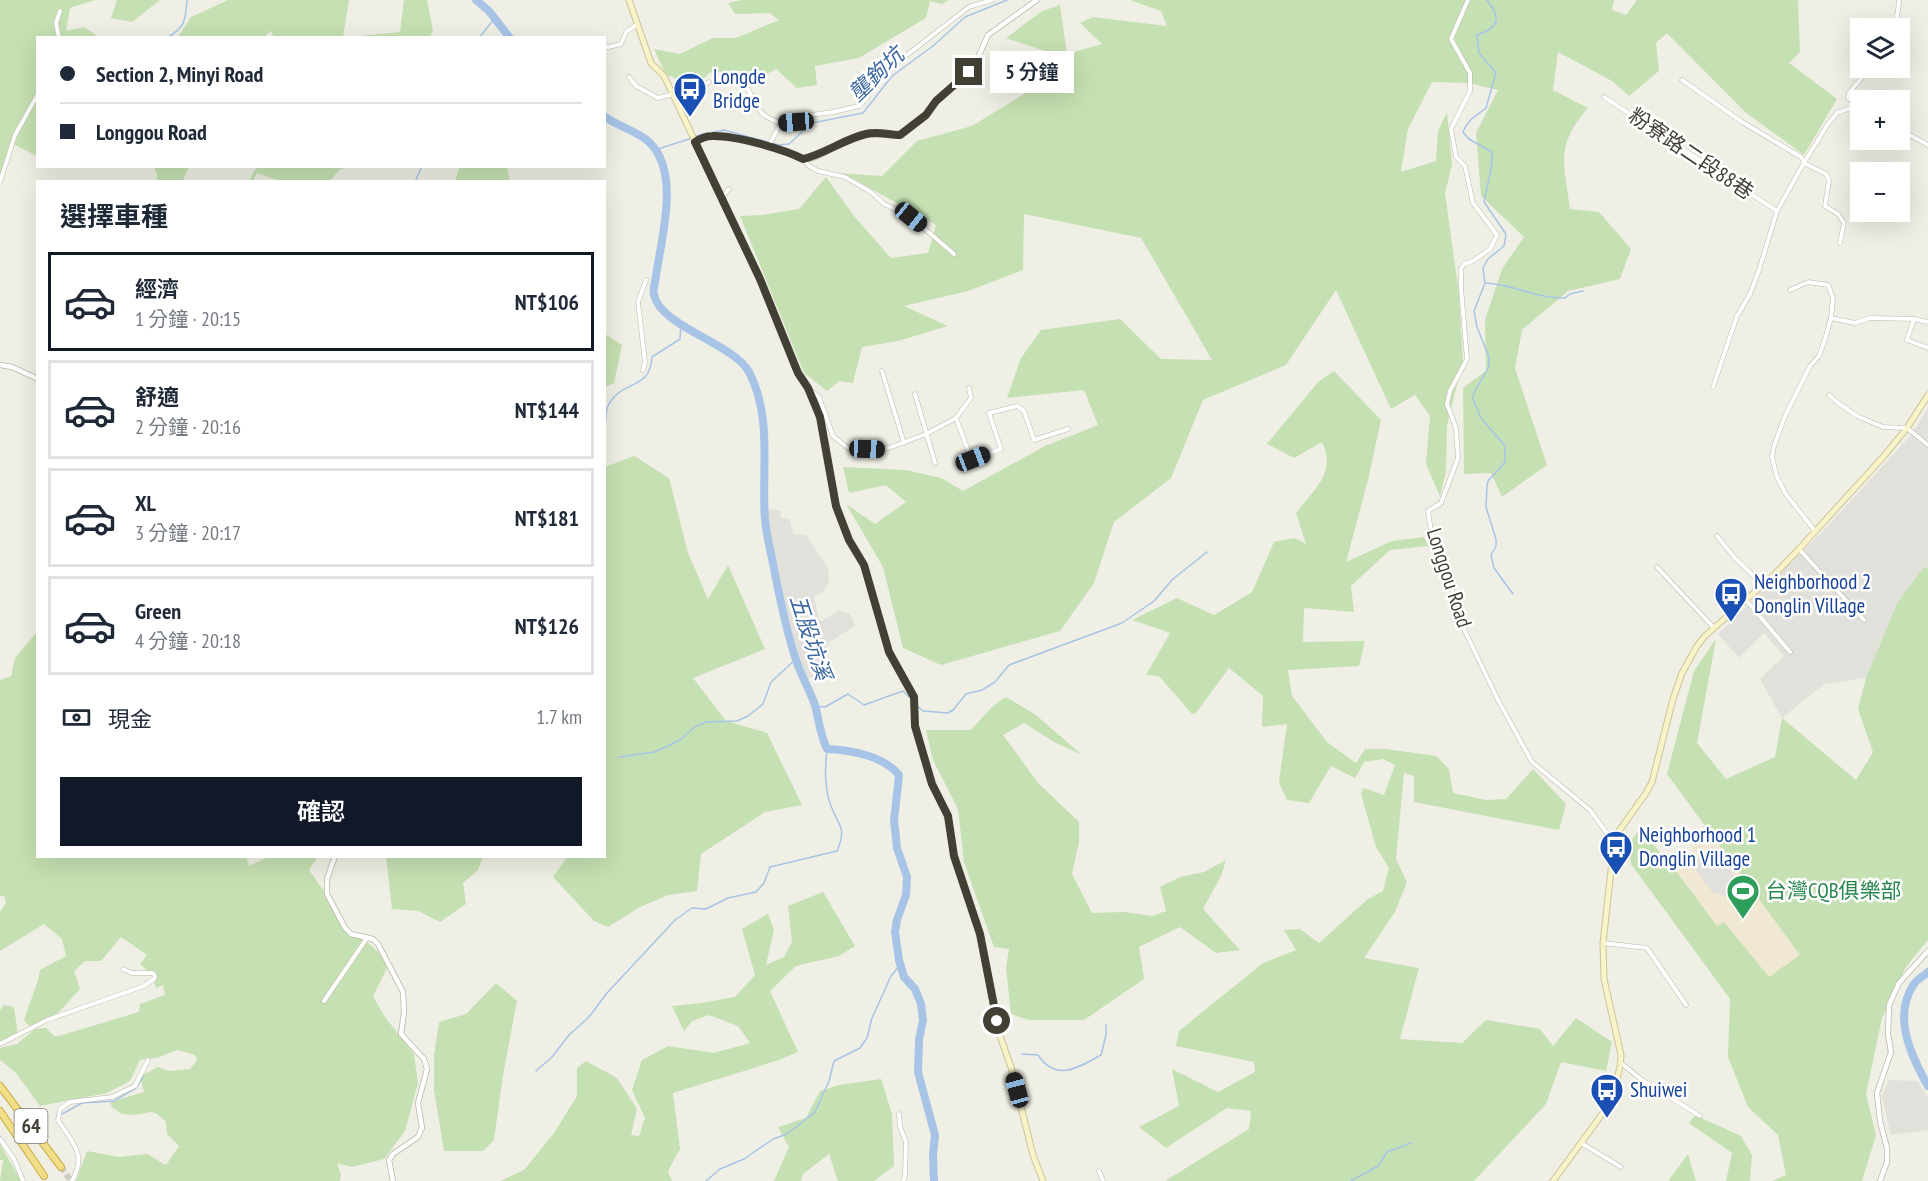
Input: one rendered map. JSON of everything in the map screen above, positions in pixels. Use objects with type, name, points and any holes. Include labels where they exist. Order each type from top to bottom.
[{"type":"highway","name":"64","points":[[0,1086],[61,1167]]},
{"type":"highway","name":"64","points":[[0,1111],[44,1176]]},
{"type":"main road","points":[[629,0],[651,63],[664,76],[722,197],[760,279],[798,373],[808,388],[820,417],[836,506],[849,540],[864,565],[889,652],[914,697],[915,726],[932,784],[948,816],[954,856],[980,934],[999,1033],[1011,1067],[1033,1155],[1043,1181]]},
{"type":"main road","points":[[1553,1181],[1611,1102],[1621,1063],[1604,979],[1603,943],[1614,843],[1627,819],[1646,793],[1655,774],[1673,699],[1682,673],[1696,646],[1799,549],[1906,428],[1928,395]]},
{"type":"street","points":[[748,89],[759,111],[766,118],[781,123],[796,122],[811,114],[859,106],[867,98],[873,82],[890,68],[969,7],[992,0]]},
{"type":"street","points":[[1026,0],[1030,6]]},
{"type":"street","points":[[803,159],[832,149],[851,138],[870,133],[900,135],[926,115],[936,101],[969,72],[988,34],[1037,0]]},
{"type":"street","name":"Longgou Road","points":[[1468,0],[1451,39],[1470,73],[1470,91],[1451,129],[1456,157],[1465,166],[1473,203],[1497,235],[1490,249],[1473,261],[1464,264],[1461,269],[1467,359],[1450,391],[1447,404],[1456,428],[1458,458],[1441,503],[1428,511],[1431,531],[1449,576],[1462,625],[1498,700],[1532,762],[1590,810],[1614,843]]},
{"type":"street","points":[[1897,18],[1899,0]]},
{"type":"street","points":[[59,36],[56,23],[60,10]]},
{"type":"street","points":[[606,48],[621,44],[626,32],[638,24]]},
{"type":"street","points":[[629,77],[636,86],[658,98],[700,87],[709,82]]},
{"type":"street","name":"粉寮路二段88巷","points":[[1852,90],[1862,78]]},
{"type":"street","points":[[1682,80],[1742,122],[1804,160],[1806,164],[1826,174],[1829,180],[1825,206],[1838,214],[1844,223],[1840,243]]},
{"type":"street","name":"粉寮路二段88巷","points":[[1605,97],[1777,211]]},
{"type":"street","points":[[0,182],[15,135],[36,98]]},
{"type":"street","name":"粉寮路二段88巷","points":[[1713,387],[1737,316],[1749,294],[1777,211],[1804,160],[1837,113],[1850,109]]},
{"type":"street","points":[[768,146],[781,123]]},
{"type":"street","points":[[693,138],[713,135],[768,146],[803,159],[818,171],[844,177],[871,192],[884,204],[911,217],[954,254]]},
{"type":"street","points":[[1910,135],[1928,145]]},
{"type":"street","points":[[722,197],[729,189]]},
{"type":"street","points":[[643,370],[645,362],[638,302],[646,280]]},
{"type":"street","points":[[1790,290],[1808,282],[1828,285],[1833,297],[1831,318],[1819,356],[1810,366],[1785,416],[1774,446],[1773,457],[1777,477],[1785,493],[1815,531]]},
{"type":"street","points":[[1831,318],[1855,322],[1885,317],[1928,322]]},
{"type":"street","points":[[1914,319],[1907,340],[1928,348]]},
{"type":"street","points":[[0,364],[36,378]]},
{"type":"street","points":[[882,371],[904,443]]},
{"type":"street","points":[[808,388],[819,397],[833,436],[848,448],[886,449],[927,434],[956,418],[971,398],[969,388]]},
{"type":"street","points":[[915,394],[935,463]]},
{"type":"street","points":[[1829,395],[1857,416],[1883,427],[1906,428],[1928,445]]},
{"type":"street","points":[[956,418],[973,459],[1001,449],[989,413],[1017,406],[1024,411],[1034,440],[1068,429]]},
{"type":"street","points":[[1717,536],[1734,557],[1763,585]]},
{"type":"street","points":[[1799,549],[1864,621]]},
{"type":"street","points":[[1657,567],[1714,628]]},
{"type":"street","points":[[1746,600],[1790,652]]},
{"type":"street","points":[[334,858],[327,879],[327,894],[345,928],[351,934],[373,939],[378,944],[403,992],[404,1012],[400,1034],[424,1059],[427,1069],[418,1103],[422,1128],[418,1137],[393,1154],[389,1160],[393,1181]]},
{"type":"street","points":[[324,1001],[367,938]]},
{"type":"street","points":[[1603,943],[1647,948],[1686,1005]]},
{"type":"street","points":[[1880,1181],[1887,1162],[1887,1148],[1877,1094],[1891,1052],[1888,1034],[1889,1005],[1899,983],[1928,951]]},
{"type":"street","points":[[0,1044],[47,1020],[144,986],[155,976],[153,973],[132,973],[123,969]]},
{"type":"street","points":[[72,1181],[78,1164],[76,1145],[58,1120],[60,1109],[70,1102],[112,1097],[135,1086],[148,1060]]},
{"type":"street","points":[[1621,1063],[1642,1080],[1700,1116]]},
{"type":"street","points":[[898,1114],[906,1142],[903,1181]]},
{"type":"street","points":[[0,1139],[14,1159],[24,1181]]},
{"type":"street","points":[[1581,1143],[1621,1167]]},
{"type":"street","points":[[1099,1171],[1103,1181]]},
{"type":"shaded area","points":[[1928,408],[1928,568],[1924,567],[1897,603],[1866,678],[1824,684],[1782,718],[1760,679],[1784,656],[1764,633],[1739,658],[1718,634],[1824,530],[1911,435]]},
{"type":"shaded area","points":[[766,508],[781,511],[781,518],[790,519],[793,534],[806,535],[828,568],[829,580],[825,590],[814,597],[819,619],[822,621],[839,610],[850,614],[855,626],[828,643],[820,673],[805,680],[768,539]]},
{"type":"shaded area","points":[[1712,834],[1801,955],[1769,978],[1724,922],[1717,927],[1676,871],[1697,856],[1691,848]]},
{"type":"shaded area","points":[[1713,847],[1742,887],[1728,897],[1712,892],[1695,869],[1697,867],[1693,861]]},
{"type":"shaded area","points":[[1889,1080],[1918,1081],[1928,1098],[1928,1130],[1891,1135],[1882,1096]]},
{"type":"green space","points":[[0,0],[95,0],[70,8],[66,31],[84,27],[95,36],[36,36],[36,156],[13,144],[0,182]]},
{"type":"green space","points":[[117,0],[160,0],[132,22],[111,18]]},
{"type":"green space","points":[[228,0],[349,0],[343,36],[274,36],[271,31],[265,36],[179,36],[191,17]]},
{"type":"green space","points":[[404,0],[427,0],[433,30],[430,36],[359,36],[400,32]]},
{"type":"green space","points":[[742,0],[949,0],[942,4],[930,1],[926,18],[859,58],[815,66],[817,85],[797,88],[776,69],[765,75],[740,71],[709,73],[699,82],[694,83],[666,75],[654,49],[680,54],[713,38],[736,38],[779,20],[770,13],[735,14],[728,3]]},
{"type":"green space","points":[[1130,0],[1614,0],[1612,10],[1626,15],[1637,0],[1798,0],[1800,52],[1789,63],[1837,99],[1804,155],[1745,112],[1667,33],[1656,43],[1659,71],[1629,96],[1612,81],[1558,52],[1553,90],[1588,108],[1570,133],[1566,144],[1564,167],[1570,209],[1599,212],[1631,249],[1620,279],[1568,291],[1522,330],[1515,368],[1547,465],[1502,497],[1491,473],[1464,474],[1463,388],[1486,371],[1485,320],[1502,269],[1524,237],[1481,196],[1476,133],[1498,90],[1469,83],[1432,82],[1408,129],[1401,172],[1436,161],[1438,131],[1447,112],[1452,165],[1445,193],[1459,294],[1463,361],[1447,425],[1446,472],[1440,496],[1426,464],[1430,416],[1415,395],[1391,409],[1336,290],[1286,365],[1203,400],[1171,478],[1114,522],[1094,583],[1060,631],[941,665],[903,648],[883,567],[846,504],[875,524],[906,502],[886,485],[849,493],[843,467],[906,470],[941,478],[963,491],[1045,446],[1098,425],[1084,390],[1007,398],[1021,358],[1041,330],[1120,319],[1161,359],[1212,360],[1141,238],[1024,214],[1023,270],[968,291],[904,306],[948,326],[898,341],[862,347],[853,383],[839,381],[827,391],[804,373],[740,216],[799,209],[826,177],[854,216],[891,258],[928,253],[936,225],[857,181],[837,173],[882,176],[917,141],[972,126],[1024,94],[1058,64],[1051,53],[1006,38],[1042,11],[1060,5],[1067,54],[1102,44],[1080,23],[1093,17],[1167,26],[1161,11]]},
{"type":"green space","points":[[154,168],[189,168],[183,180],[157,180]]},
{"type":"green space","points":[[256,168],[345,168],[339,170],[331,180],[277,180],[257,173],[254,180],[250,180]]},
{"type":"green space","points":[[459,168],[507,168],[510,180],[455,180]]},
{"type":"green space","points":[[606,335],[622,345],[614,383],[606,387]]},
{"type":"green space","points":[[1334,371],[1381,420],[1346,562],[1392,541],[1424,537],[1428,546],[1390,550],[1351,586],[1354,612],[1304,608],[1303,642],[1365,641],[1359,666],[1288,670],[1292,696],[1327,742],[1356,763],[1365,749],[1386,749],[1436,756],[1449,769],[1453,793],[1486,800],[1506,799],[1533,769],[1566,804],[1559,830],[1414,802],[1414,776],[1404,773],[1396,859],[1407,882],[1395,912],[1364,958],[1419,968],[1400,1039],[1462,1043],[1486,1020],[1540,1029],[1553,1046],[1576,1018],[1612,1042],[1606,1071],[1561,1062],[1546,1104],[1474,1181],[1165,1181],[1249,1129],[1251,1111],[1227,1108],[1166,1148],[1139,1127],[1179,1106],[1172,1069],[1218,1092],[1255,1072],[1254,1062],[1176,1046],[1179,1031],[1263,963],[1296,950],[1284,930],[1300,929],[1319,943],[1368,899],[1383,891],[1389,868],[1376,847],[1361,794],[1363,788],[1384,795],[1395,765],[1383,759],[1364,762],[1355,778],[1331,766],[1309,803],[1287,800],[1279,782],[1287,724],[1262,727],[1263,696],[1229,668],[1196,713],[1192,714],[1159,676],[1146,675],[1170,633],[1132,620],[1177,598],[1214,615],[1252,592],[1274,542],[1294,538],[1306,544],[1296,513],[1316,488],[1325,472],[1326,453],[1322,442],[1294,458],[1267,444],[1318,382]]},
{"type":"green space","points":[[634,456],[669,478],[688,553],[708,599],[728,565],[765,649],[693,678],[726,721],[767,733],[802,805],[765,812],[701,854],[697,891],[668,895],[638,908],[608,927],[594,921],[553,877],[566,858],[606,858],[606,467]]},
{"type":"green space","points":[[1924,567],[1928,568],[1928,940],[1906,967],[1882,1018],[1866,1094],[1876,1135],[1862,1181],[1772,1181],[1786,1175],[1778,1135],[1748,1107],[1728,1057],[1730,999],[1631,864],[1628,845],[1640,829],[1676,871],[1717,926],[1724,922],[1769,977],[1800,955],[1667,774],[1694,671],[1716,639],[1697,743],[1726,779],[1775,757],[1782,718],[1856,780],[1873,752],[1858,709],[1866,678],[1897,603]]},
{"type":"green space","points":[[36,633],[36,858],[247,858],[249,866],[266,858],[317,858],[309,870],[338,911],[347,933],[371,945],[388,966],[373,996],[385,1017],[414,1054],[418,1083],[405,1131],[384,1159],[351,1167],[337,1163],[341,1175],[340,1181],[76,1181],[87,1151],[119,1157],[147,1154],[166,1165],[179,1146],[167,1134],[166,1122],[152,1112],[122,1114],[112,1107],[110,1102],[144,1092],[141,1081],[143,1075],[158,1067],[169,1071],[190,1069],[197,1060],[195,1055],[178,1050],[156,1058],[140,1060],[130,1081],[107,1093],[40,1106],[16,1073],[0,1060],[0,1048],[17,1044],[35,1029],[46,1028],[54,1036],[59,1036],[139,1012],[140,1004],[165,995],[163,985],[156,988],[152,975],[140,964],[147,955],[121,937],[101,961],[85,961],[74,971],[80,989],[59,1012],[31,1028],[24,1020],[40,970],[66,956],[62,939],[44,924],[0,951],[0,912],[6,902],[4,896],[0,896],[0,680],[11,676],[15,658]]},
{"type":"green space","points":[[1006,697],[1036,715],[1082,755],[1054,742],[1024,723],[1003,735],[1038,783],[1079,822],[1079,842],[1072,874],[1092,913],[1124,912],[1152,916],[1166,911],[1160,887],[1180,877],[1204,872],[1226,860],[1221,876],[1203,909],[1240,950],[1216,953],[1180,927],[1139,947],[1144,979],[1084,1020],[1029,1020],[1011,1014],[1006,968],[1009,949],[994,947],[964,862],[958,809],[933,760],[926,730],[971,730]]},
{"type":"green space","points":[[386,858],[483,858],[478,870],[463,883],[466,904],[440,922],[418,911],[392,909]]},
{"type":"green space","points":[[823,892],[855,946],[839,956],[796,966],[770,991],[798,1052],[673,1093],[680,1149],[668,1171],[672,1181],[500,1181],[524,1170],[554,1133],[577,1096],[577,1068],[586,1061],[617,1078],[637,1109],[631,1135],[639,1136],[645,1118],[632,1090],[642,1060],[668,1046],[714,1053],[750,1043],[738,1026],[709,1015],[692,1021],[684,1031],[672,1006],[735,997],[755,975],[742,929],[768,914],[774,930],[766,965],[784,957],[792,942],[788,906]]},
{"type":"green space","points":[[496,983],[517,1001],[494,1140],[483,1151],[444,1151],[434,1090],[434,1055],[439,1022],[466,1014]]},
{"type":"green space","points":[[3,1005],[14,1007],[18,1035],[0,1043],[0,1011]]},
{"type":"green space","points":[[881,1079],[892,1114],[894,1166],[874,1181],[838,1181],[829,1154],[803,1174],[801,1181],[774,1181],[789,1147],[778,1127],[806,1118],[820,1091],[839,1085]]},
{"type":"green space","points":[[1695,1115],[1741,1136],[1752,1155],[1750,1181],[1726,1181],[1732,1153],[1689,1123]]},
{"type":"green space","points":[[0,1144],[21,1181],[0,1181],[3,1160],[0,1160]]},
{"type":"green space","points":[[1688,1154],[1696,1181],[1670,1181],[1669,1180]]},
{"type":"waterway","points":[[170,36],[178,30],[183,22],[187,0]]},
{"type":"waterway","name":"五股坑溪","points":[[476,0],[489,11],[508,36]]},
{"type":"waterway","name":"壟鉤坑","points":[[696,136],[724,130],[779,145],[789,144],[812,123],[863,113],[892,76],[933,46],[965,17],[1007,0]]},
{"type":"waterway","points":[[1487,0],[1495,12],[1496,21],[1490,29],[1477,35],[1479,53],[1496,73],[1486,108],[1470,121],[1463,132],[1469,139],[1492,152],[1491,171],[1484,202],[1506,234],[1504,246],[1488,259],[1483,268],[1485,283],[1474,311],[1477,327],[1489,357],[1489,366],[1472,397],[1481,418],[1505,446],[1505,462],[1488,481],[1486,507],[1496,539],[1496,546],[1491,555],[1494,568],[1513,594]]},
{"type":"waterway","points":[[481,36],[494,19]]},
{"type":"waterway","name":"五股坑溪","points":[[606,117],[649,142],[659,155],[665,171],[666,209],[654,290],[659,306],[683,326],[741,362],[749,372],[756,390],[764,426],[764,501],[768,541],[790,641],[815,705],[827,749],[866,755],[885,763],[899,775],[894,820],[897,848],[907,877],[906,895],[895,932],[904,977],[915,989],[921,1004],[923,1020],[919,1040],[918,1072],[935,1135],[934,1181]]},
{"type":"waterway","name":"壟鉤坑","points":[[655,150],[692,138]]},
{"type":"waterway","points":[[416,180],[421,168]]},
{"type":"waterway","points":[[1486,283],[1534,294],[1565,298],[1570,294],[1583,291]]},
{"type":"waterway","points":[[606,419],[608,406],[614,397],[620,391],[641,381],[650,368],[652,357],[680,339],[681,324]]},
{"type":"waterway","points":[[916,705],[923,711],[948,713],[966,694],[982,690],[995,682],[1009,665],[1122,623],[1154,601],[1173,579],[1207,552]]},
{"type":"waterway","points":[[619,757],[655,752],[680,740],[696,726],[706,722],[737,721],[748,716],[763,704],[771,682],[796,659]]},
{"type":"waterway","points":[[815,706],[825,707],[848,694],[864,705],[903,691],[913,701]]},
{"type":"waterway","points":[[536,1071],[589,1017],[607,993],[675,920],[692,908],[706,909],[728,898],[756,892],[764,883],[770,867],[837,851],[842,832],[827,792],[827,749]]},
{"type":"waterway","points":[[706,1181],[720,1169],[744,1159],[773,1139],[787,1134],[815,1112],[829,1081],[834,1061],[860,1048],[867,1038],[872,1018],[891,976],[900,965]]},
{"type":"waterway","points":[[1928,972],[1915,982],[1908,996],[1904,1022],[1910,1049],[1928,1086]]},
{"type":"waterway","points":[[1022,1054],[1038,1055],[1052,1068],[1060,1070],[1076,1068],[1101,1055],[1106,1025]]},
{"type":"waterway","points":[[62,1114],[82,1103],[114,1101],[136,1088],[143,1077]]},
{"type":"waterway","points":[[1351,1181],[1378,1166],[1387,1152],[1411,1143]]},
{"type":"tunnel","points":[[61,1167],[71,1181]]},
{"type":"place","name":"Longde Bridge","points":[[690,118]]},
{"type":"place","name":"Neighborhood 2 Donglin Village","points":[[1731,623]]},
{"type":"place","name":"Neighborhood 1 Donglin Village","points":[[1616,876]]},
{"type":"place","name":"台灣CQB俱樂部","points":[[1743,920]]},
{"type":"place","name":"Shuiwei","points":[[1607,1119]]},
{"type":"route","points":[[969,72],[936,101],[926,115],[900,135],[870,133],[851,138],[832,149],[803,159],[737,139],[713,135],[704,136],[695,142],[760,279],[798,373],[808,388],[820,417],[836,506],[849,540],[869,577],[889,652],[914,697],[913,719],[932,784],[948,816],[954,856],[980,934],[997,1021]]}]
